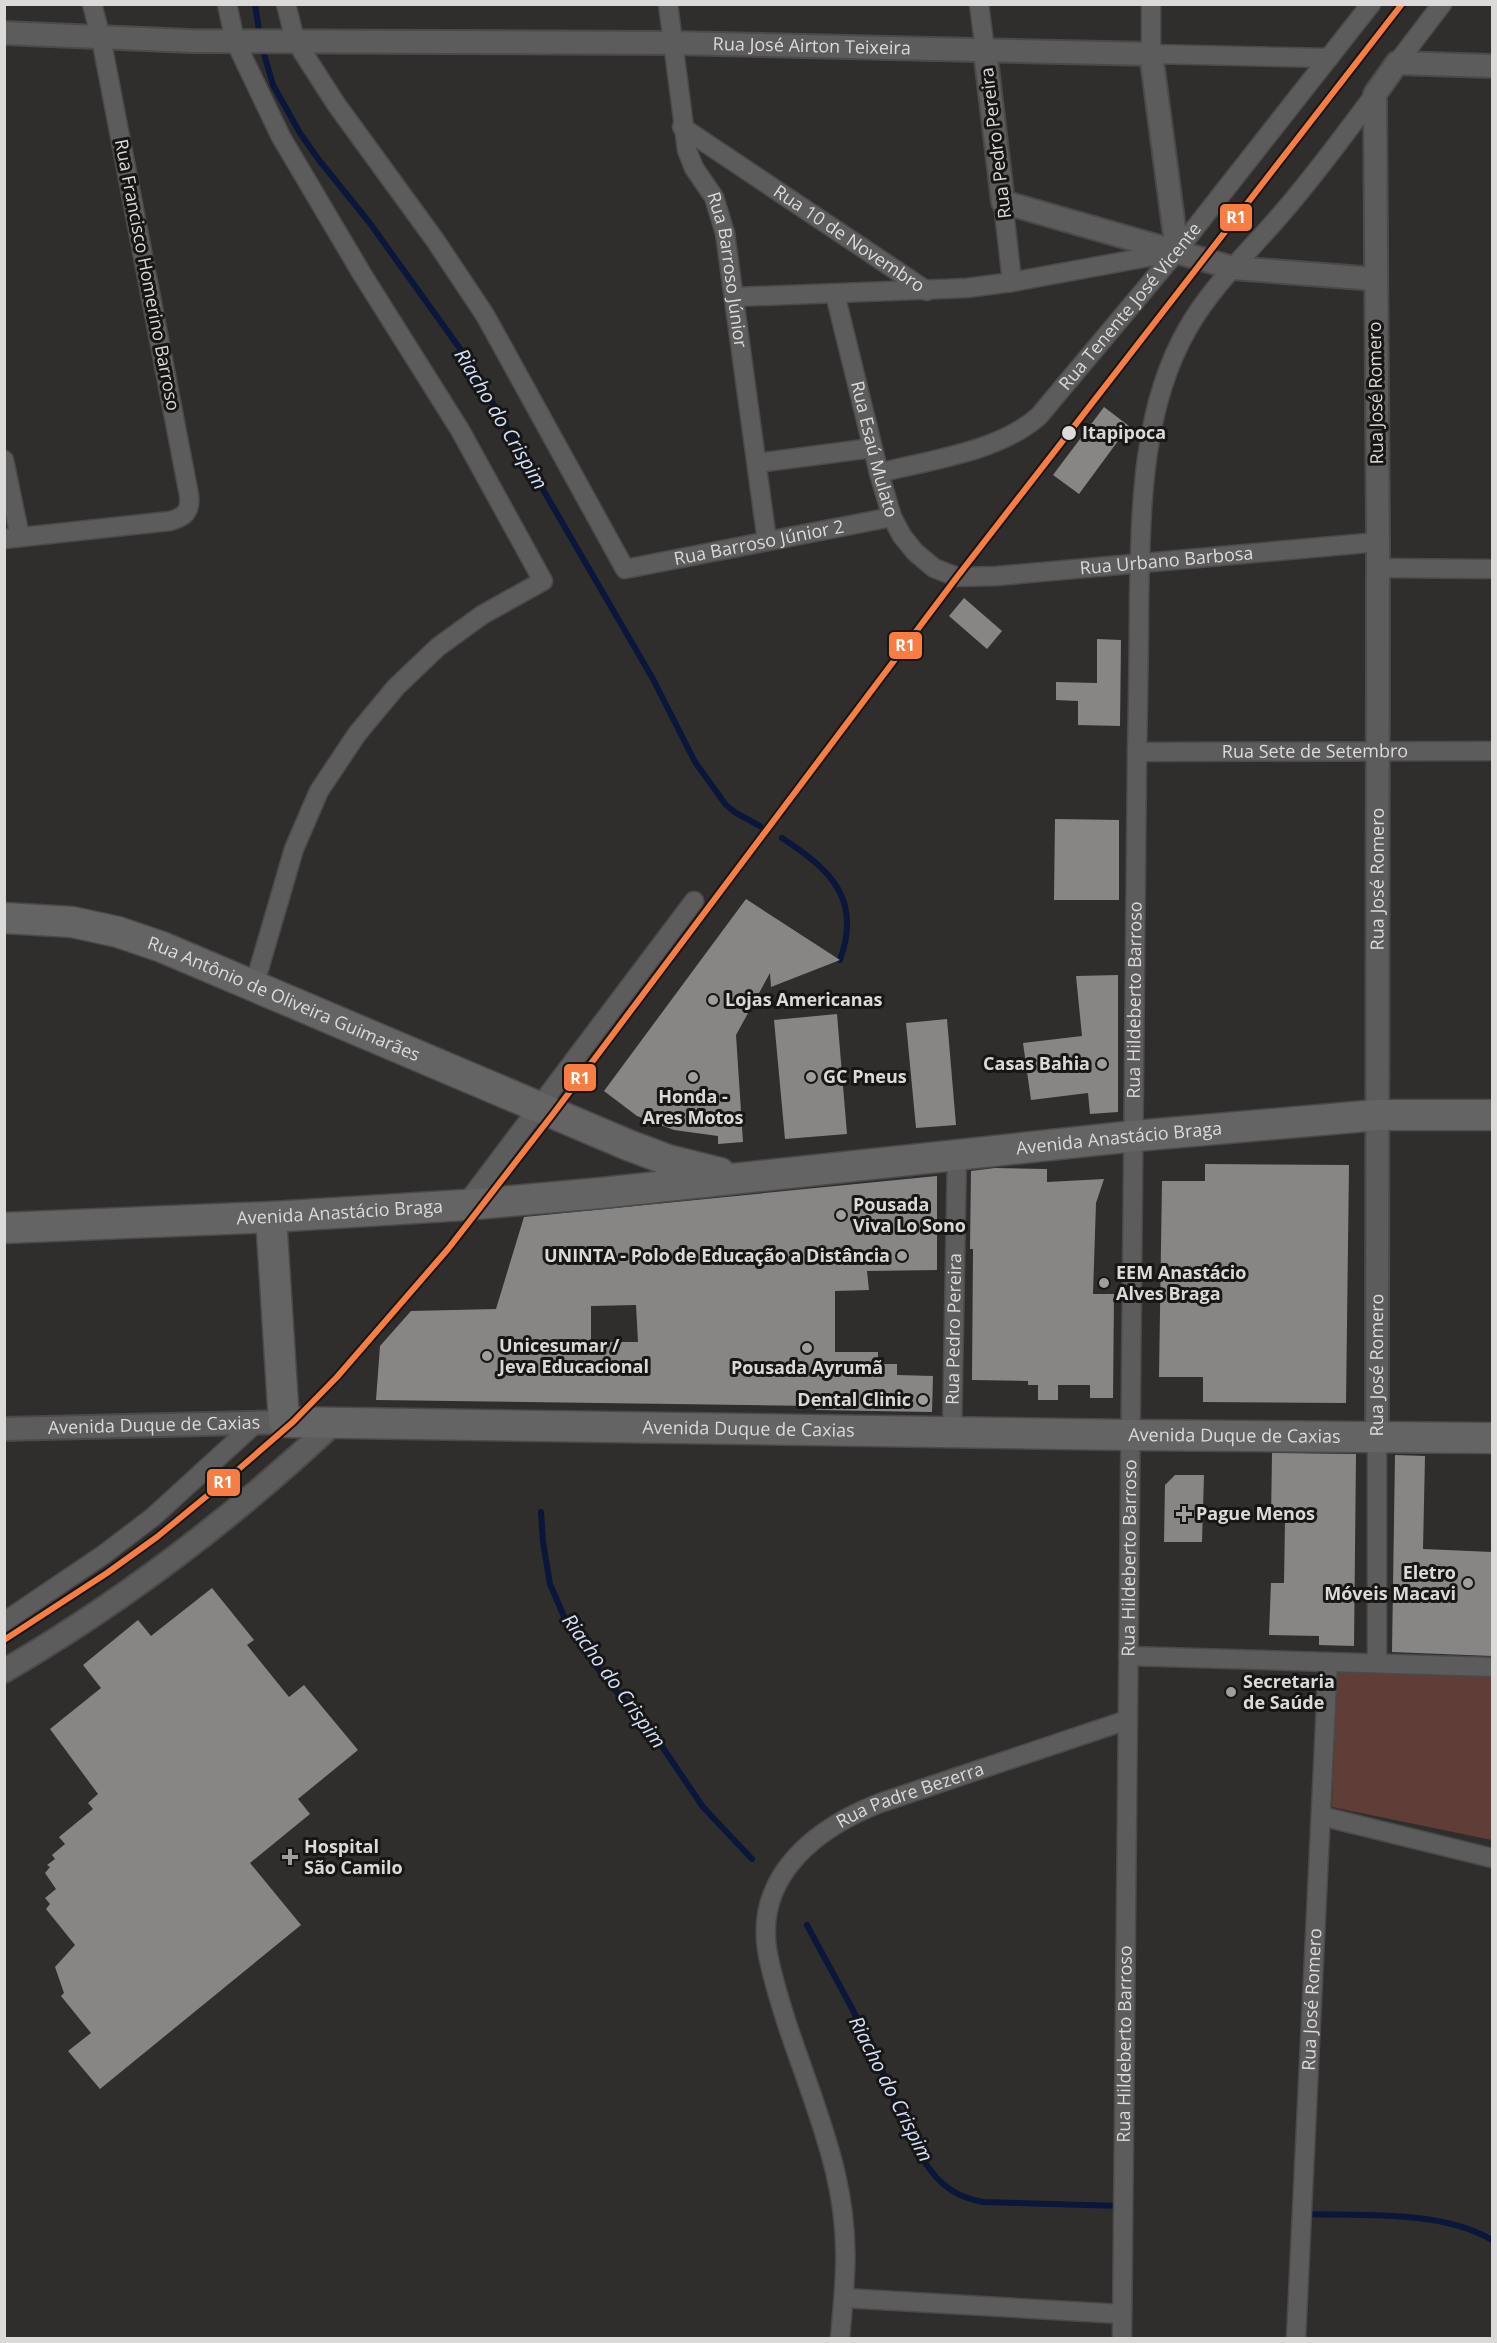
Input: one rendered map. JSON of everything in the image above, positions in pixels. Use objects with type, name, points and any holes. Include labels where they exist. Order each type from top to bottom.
[{"type":"main road","name":"Rua Antônio de Oliveira Guimarães","points":[[4,918],[72,922],[118,932],[162,947],[546,1111]]},
{"type":"main road","name":"Avenida Anastácio Braga","points":[[546,1111],[668,1160],[747,1177]]},
{"type":"main road","name":"Avenida Anastácio Braga","points":[[4,1228],[271,1217],[465,1205],[1135,1136],[1378,1115],[1492,1114]]},
{"type":"main road","points":[[270,1422],[271,1217]]},
{"type":"main road","name":"Avenida Duque de Caxias","points":[[270,1422],[952,1433],[1492,1438]]},
{"type":"street","name":"Rua Francisco Homerino Barroso","points":[[12,538],[170,521],[188,512],[189,495],[101,38],[92,4]]},
{"type":"street","points":[[227,4],[236,41],[257,90],[307,183],[460,430],[543,581],[482,615],[438,647],[396,687],[357,734],[319,791],[294,849],[254,986]]},
{"type":"street","points":[[286,4],[295,40]]},
{"type":"street","name":"Rua Barroso Júnior","points":[[668,4],[682,127],[690,160],[709,188],[721,216],[767,541]]},
{"type":"street","name":"Rua Pedro Pereira","points":[[979,4],[1012,282]]},
{"type":"street","points":[[1151,4],[1151,54],[1176,251]]},
{"type":"street","name":"Rua Tenente José Vicente","points":[[879,472],[990,444],[1029,425],[1050,404],[1176,251],[1371,4]]},
{"type":"street","points":[[1375,94],[1442,4]]},
{"type":"street","name":"Rua José Airton Teixeira","points":[[4,33],[236,41],[674,44],[1329,58]]},
{"type":"street","name":"Rua Barroso Júnior 2","points":[[295,40],[336,104],[435,240],[485,315],[625,569],[892,517]]},
{"type":"street","points":[[1397,63],[1492,66]]},
{"type":"street","name":"Rua Hildeberto Barroso","points":[[1122,2338],[1137,752],[1140,565],[1147,464],[1160,398],[1186,331],[1212,292],[1285,210],[1375,94]]},
{"type":"street","name":"Rua José Romero","points":[[1375,94],[1378,542],[1377,1663]]},
{"type":"street","name":"Rua 10 de Novembro","points":[[682,127],[927,291],[1012,282],[1176,251]]},
{"type":"street","points":[[1003,202],[1233,267],[1375,279]]},
{"type":"street","points":[[734,297],[927,291]]},
{"type":"street","name":"Rua Esaú Mulato","points":[[835,294],[872,448],[892,517],[902,536],[915,552],[934,568],[957,577]]},
{"type":"street","points":[[757,463],[872,448]]},
{"type":"street","points":[[4,460],[12,538]]},
{"type":"street","name":"Rua Urbano Barbosa","points":[[957,577],[1140,565],[1378,542]]},
{"type":"street","points":[[1378,568],[1492,569]]},
{"type":"street","name":"Rua Sete de Setembro","points":[[1137,752],[1492,751]]},
{"type":"street","points":[[465,1205],[546,1111],[694,901]]},
{"type":"street","name":"Rua Pedro Pereira","points":[[952,1433],[957,1154]]},
{"type":"street","points":[[4,1622],[95,1561],[270,1422]]},
{"type":"street","name":"Avenida Duque de Caxias","points":[[4,1429],[270,1422]]},
{"type":"street","points":[[4,1671],[79,1625],[172,1560],[261,1490],[335,1422]]},
{"type":"street","points":[[1128,1656],[1492,1667]]},
{"type":"street","name":"Rua José Romero","points":[[1296,2338],[1328,1662]]},
{"type":"street","name":"Rua Padre Bezerra","points":[[840,2338],[847,2257],[841,2200],[826,2140],[778,1996],[767,1947],[770,1902],[782,1876],[807,1845],[837,1823],[880,1803],[1127,1720]]},
{"type":"street","points":[[1321,1816],[1492,1858]]},
{"type":"street","points":[[844,2298],[1122,2314]]},
{"type":"shaded area","points":[[1337,1672],[1492,1676],[1492,1840],[1332,1807]]},
{"type":"building","name":"Itapipoca","points":[[1104,407],[1129,426],[1079,494],[1053,475]]},
{"type":"building","points":[[964,598],[1002,631],[987,649],[949,616]]},
{"type":"building","points":[[1097,639],[1121,640],[1120,726],[1078,725],[1078,701],[1056,700],[1056,682],[1097,683]]},
{"type":"building","points":[[1055,819],[1119,820],[1119,900],[1054,900]]},
{"type":"building","name":"Lojas Americanas","points":[[746,899],[840,960],[771,987],[770,973],[736,1035],[743,1142],[718,1144],[718,1136],[674,1130],[637,1116],[604,1091]]},
{"type":"building","points":[[1118,975],[1118,1112],[1090,1114],[1088,1093],[1031,1100],[1023,1043],[1082,1036],[1076,976]]},
{"type":"building","name":"GC Pneus","points":[[837,1014],[847,1134],[785,1139],[774,1020]]},
{"type":"building","points":[[947,1019],[956,1125],[916,1128],[906,1023]]},
{"type":"building","points":[[1205,1164],[1349,1165],[1346,1403],[1203,1402],[1203,1377],[1159,1377],[1162,1181],[1205,1181]]},
{"type":"building","points":[[995,1168],[1047,1169],[1047,1182],[1104,1179],[1096,1203],[1093,1294],[1114,1294],[1113,1398],[1090,1398],[1090,1385],[1058,1385],[1058,1400],[1038,1400],[1038,1385],[1028,1385],[1028,1381],[972,1380],[971,1171]]},
{"type":"building","points":[[937,1176],[937,1270],[867,1271],[869,1290],[835,1291],[835,1352],[878,1352],[878,1364],[897,1364],[897,1375],[933,1376],[932,1412],[816,1410],[816,1406],[376,1400],[380,1346],[411,1311],[496,1309],[524,1217]],"holes":[[[636,1305],[638,1342],[591,1342],[591,1306]]]},
{"type":"building","points":[[1272,1453],[1356,1454],[1354,1646],[1319,1645],[1319,1636],[1269,1635],[1271,1583],[1284,1583],[1285,1520],[1271,1519]]},
{"type":"building","points":[[1395,1455],[1425,1456],[1423,1549],[1492,1552],[1492,1656],[1392,1652]]},
{"type":"building","name":"Pague Menos","points":[[1175,1475],[1204,1475],[1202,1542],[1164,1542],[1165,1485]]},
{"type":"building","points":[[212,1588],[254,1640],[247,1645],[289,1697],[304,1685],[358,1750],[298,1799],[310,1814],[250,1863],[301,1925],[100,2089],[68,2051],[91,2033],[61,1996],[64,1993],[55,1967],[75,1945],[46,1909],[50,1904],[45,1898],[56,1889],[45,1873],[50,1867],[47,1865],[55,1859],[52,1855],[65,1844],[59,1837],[93,1809],[88,1803],[98,1794],[50,1729],[101,1688],[83,1665],[138,1620],[151,1636]]},
{"type":"waterway","name":"Riacho do Crispim","points":[[255,4],[260,37]]},
{"type":"waterway","name":"Riacho do Crispim","points":[[262,47],[273,85],[300,133],[369,222],[466,357],[653,679],[695,762],[726,805],[760,826]]},
{"type":"waterway","name":"Riacho do Crispim","points":[[782,838],[815,862],[838,888],[847,920],[846,939],[840,960]]},
{"type":"waterway","name":"Riacho do Crispim","points":[[541,1512],[550,1584],[568,1626],[601,1673],[661,1745],[703,1807],[752,1859]]},
{"type":"waterway","name":"Riacho do Crispim","points":[[807,1925],[871,2045],[910,2137],[926,2164],[946,2187],[969,2199],[983,2202],[1122,2206]]},
{"type":"waterway","name":"Riacho do Crispim","points":[[1305,2214],[1401,2216],[1426,2219],[1472,2230],[1492,2240]]},
{"type":"transit line","name":"R1","points":[[4,1640],[107,1573],[157,1537],[293,1422],[337,1377],[448,1249],[553,1114],[957,577],[1402,4]]},
{"type":"place","name":"Itapipoca","points":[[1069,433]]},
{"type":"place","name":"Lojas Americanas","points":[[713,1000]]},
{"type":"place","name":"Casas Bahia","points":[[1102,1064]]},
{"type":"place","name":"Honda - Ares Motos","points":[[693,1077]]},
{"type":"place","name":"GC Pneus","points":[[811,1077]]},
{"type":"place","name":"Pousada Viva Lo Sono","points":[[841,1215]]},
{"type":"place","name":"UNINTA - Polo de Educação a Distância","points":[[902,1256]]},
{"type":"place","name":"EEM Anastácio Alves Braga","points":[[1104,1283]]},
{"type":"place","name":"Pousada Ayrumã","points":[[807,1348]]},
{"type":"place","name":"Unicesumar / Jeva Educacional","points":[[487,1356]]},
{"type":"place","name":"Dental Clinic","points":[[923,1400]]},
{"type":"place","name":"Pague Menos","points":[[1184,1514]]},
{"type":"place","name":"Eletro Móveis Macavi","points":[[1468,1583]]},
{"type":"place","name":"Secretaria de Saúde","points":[[1231,1692]]},
{"type":"place","name":"Hospital São Camilo","points":[[290,1857]]}]
